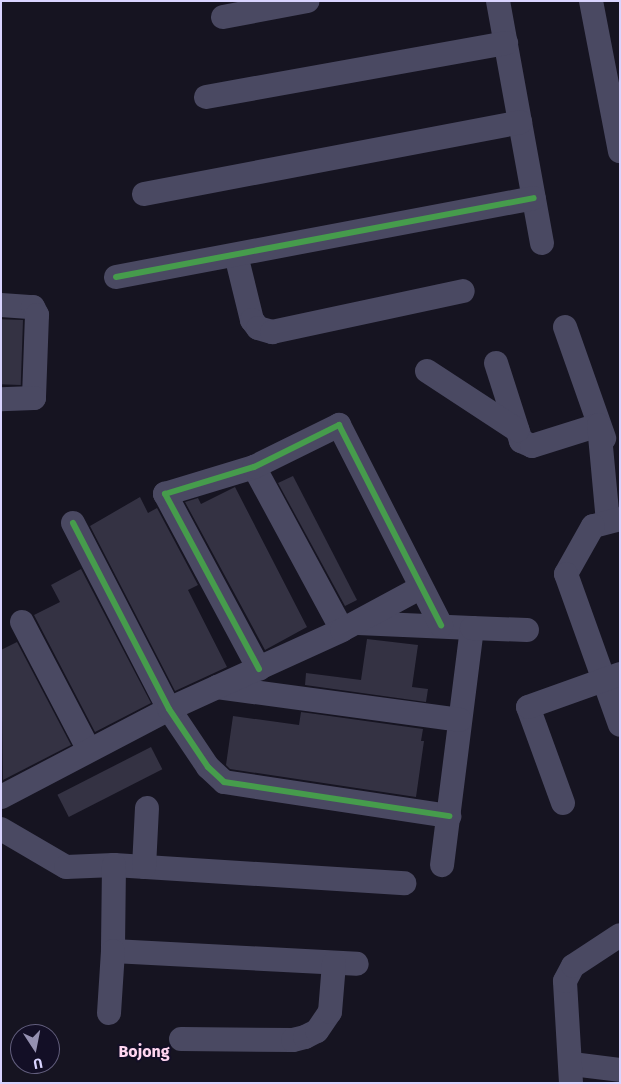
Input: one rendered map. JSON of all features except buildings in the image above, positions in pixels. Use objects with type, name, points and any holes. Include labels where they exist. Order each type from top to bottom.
[{"type":"street","points":[[223,17],[308,1]]},
{"type":"street","points":[[498,1],[542,243]]},
{"type":"street","points":[[591,1],[620,151]]},
{"type":"street","points":[[206,97],[506,43]]},
{"type":"street","points":[[144,194],[520,122]]},
{"type":"street","points":[[116,277],[534,198]]},
{"type":"street","points":[[236,255],[252,320],[258,328],[272,332],[462,291]]},
{"type":"street","points":[[1,306],[33,307],[37,315],[34,398],[1,399]]},
{"type":"street","points":[[565,327],[620,485]]},
{"type":"street","points":[[496,363],[521,441],[532,446],[599,425]]},
{"type":"street","points":[[427,371],[517,430]]},
{"type":"street","points":[[258,669],[165,494],[254,466],[339,425],[420,588],[441,625]]},
{"type":"street","points":[[599,425],[614,520],[593,526],[566,574],[612,677],[620,725]]},
{"type":"street","points":[[254,466],[350,626]]},
{"type":"street","points":[[73,523],[169,709],[208,767],[224,782],[449,816]]},
{"type":"street","points":[[3,790],[89,750],[169,709],[350,626],[420,588]]},
{"type":"street","points":[[22,622],[89,750]]},
{"type":"street","points":[[350,626],[441,625],[527,630]]},
{"type":"street","points":[[442,865],[472,628]]},
{"type":"street","points":[[563,803],[528,707],[612,677]]},
{"type":"street","points":[[216,687],[460,720]]},
{"type":"street","points":[[144,866],[147,808]]},
{"type":"street","points":[[1,829],[66,866],[144,866],[404,883]]},
{"type":"street","points":[[109,1013],[113,951],[114,865]]},
{"type":"street","points":[[620,935],[568,972],[565,981],[572,1073],[620,1070]]},
{"type":"street","points":[[113,951],[346,963],[330,1012],[317,1031],[305,1037],[293,1040],[181,1039]]},
{"type":"cycle path","points":[[116,277],[534,198]]},
{"type":"cycle path","points":[[259,669],[165,494],[254,467],[339,425],[441,625]]},
{"type":"cycle path","points":[[73,523],[169,709],[208,767],[224,782],[449,816]]},
{"type":"district","name":"Bojong","points":[[144,1052]]}]
